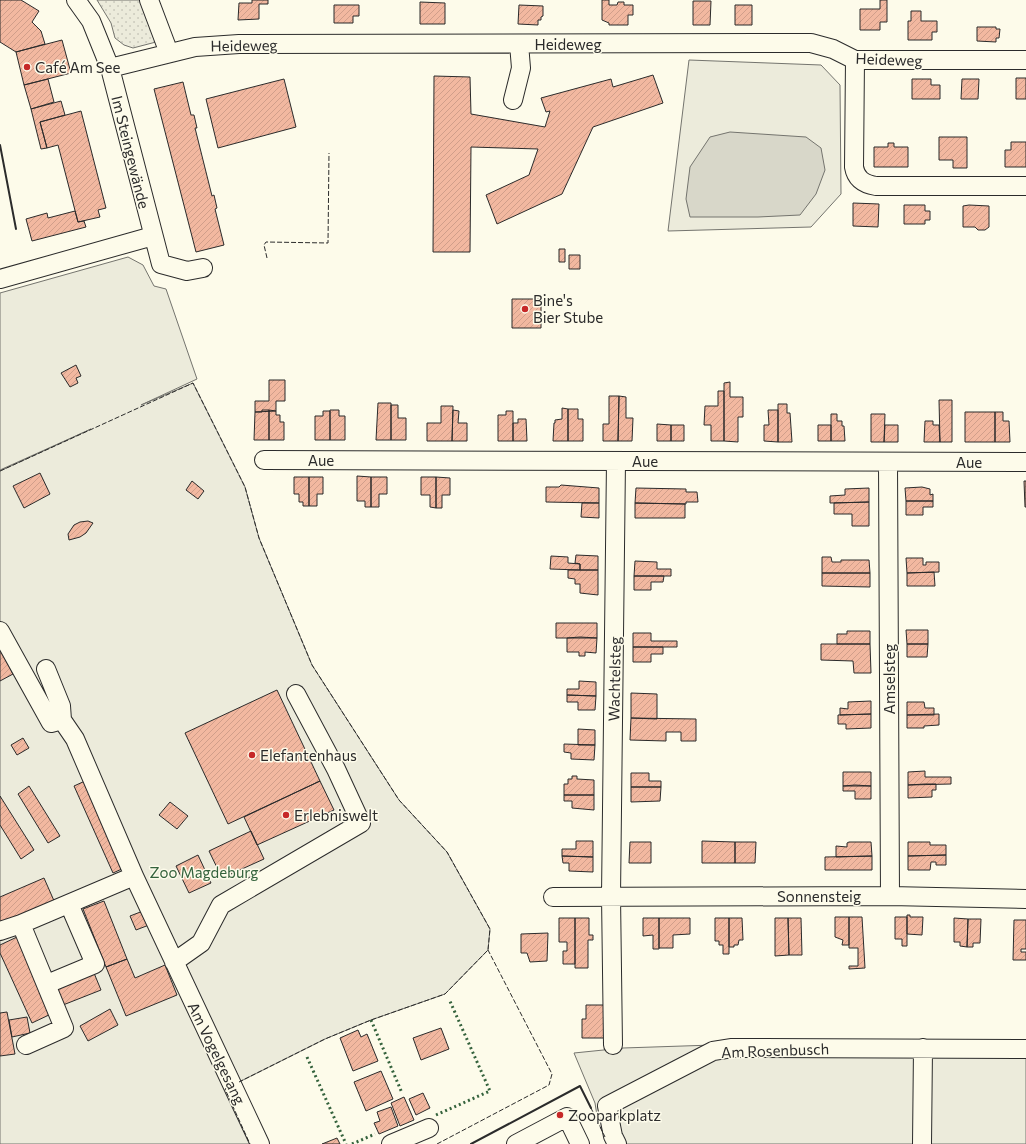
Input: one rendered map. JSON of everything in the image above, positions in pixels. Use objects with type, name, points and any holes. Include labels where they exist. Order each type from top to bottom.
[{"type":"street","name":"Im Steingewände","points":[[76,0],[92,21],[110,68],[161,264],[187,271],[203,268]]},
{"type":"street","points":[[150,0],[169,53]]},
{"type":"street","name":"Heideweg","points":[[110,68],[204,46],[234,44],[811,44],[833,49],[855,60],[1026,60]]},
{"type":"street","points":[[513,100],[521,68],[518,44]]},
{"type":"street","points":[[855,60],[854,167],[856,174],[862,182],[876,186],[1026,186]]},
{"type":"street","points":[[0,280],[153,236]]},
{"type":"street","name":"Aue","points":[[264,460],[1026,462]]},
{"type":"street","name":"Wachtelsteg","points":[[612,896],[616,461]]},
{"type":"street","name":"Amselsteg","points":[[888,462],[890,896]]},
{"type":"street","points":[[0,631],[51,723],[62,720],[61,706],[46,669]]},
{"type":"street","points":[[174,962],[201,942],[221,906],[361,823],[336,769],[296,694]]},
{"type":"street","name":"Am Vogelgesang","points":[[62,720],[75,739],[134,876],[260,1144]]},
{"type":"street","points":[[0,931],[21,924],[134,876]]},
{"type":"street","points":[[612,896],[613,1045]]},
{"type":"street","name":"Sonnensteig","points":[[553,897],[890,896],[1026,899]]},
{"type":"street","points":[[47,984],[94,964],[69,904]]},
{"type":"street","points":[[21,924],[64,1028],[26,1045]]},
{"type":"street","name":"Am Rosenbusch","points":[[617,1144],[613,1136],[607,1106],[713,1052],[732,1048],[1026,1048]]},
{"type":"street","points":[[922,1144],[923,1048]]},
{"type":"street","points":[[516,1144],[567,1117],[580,1144]]},
{"type":"street","points":[[391,1144],[429,1128]]},
{"type":"green space","points":[[97,0],[140,0],[149,11],[156,42],[133,48],[124,45],[115,38],[111,23]]},
{"type":"green space","points":[[689,60],[821,65],[840,85],[841,194],[811,227],[668,231]]},
{"type":"green space","name":"Zoo Magdeburg","points":[[128,257],[143,265],[154,286],[166,289],[197,379],[141,405],[193,383],[245,487],[259,538],[312,665],[399,800],[447,852],[490,929],[488,950],[445,994],[371,1020],[325,1039],[225,1089],[250,1144],[0,1144],[0,471],[91,429],[0,470],[0,293]]},
{"type":"green space","points":[[713,1045],[1026,1045],[1026,1144],[608,1144],[598,1122],[595,1103],[574,1053],[623,1048]]},
{"type":"shaded area","points":[[730,132],[806,137],[821,148],[825,170],[816,194],[800,215],[758,217],[690,217],[686,199],[690,167],[710,137]]},
{"type":"building","points":[[0,0],[21,0],[39,11],[32,22],[41,31],[45,44],[16,52],[0,42]]},
{"type":"building","points":[[252,0],[268,0],[268,4],[259,4],[259,19],[238,20],[239,3],[252,3]]},
{"type":"building","points":[[602,0],[609,0],[609,5],[617,5],[618,2],[624,2],[624,5],[633,5],[633,15],[628,15],[628,25],[609,25],[609,23],[602,20]]},
{"type":"building","points":[[880,0],[887,0],[887,22],[880,22],[880,30],[860,30],[860,9],[880,9]]},
{"type":"building","points":[[693,1],[711,1],[710,25],[693,25]]},
{"type":"building","points":[[420,2],[445,3],[445,24],[420,24]]},
{"type":"building","points":[[334,5],[359,5],[359,16],[353,16],[353,23],[334,23]]},
{"type":"building","points":[[519,5],[543,6],[543,16],[541,17],[541,20],[538,20],[538,25],[518,24]]},
{"type":"building","points":[[735,5],[752,5],[752,25],[735,25]]},
{"type":"building","points":[[911,11],[921,11],[921,21],[937,21],[937,32],[932,32],[932,40],[908,40],[908,21],[911,21]]},
{"type":"building","points":[[977,27],[996,27],[996,29],[1000,29],[999,38],[996,38],[996,42],[977,41]]},
{"type":"building","points":[[62,40],[71,73],[24,85],[16,52]]},
{"type":"building","points":[[653,75],[663,103],[593,127],[562,194],[497,224],[486,195],[529,175],[538,149],[471,147],[470,252],[433,252],[434,76],[470,77],[471,114],[545,127],[550,111],[546,112],[541,98],[611,79],[613,87]]},
{"type":"building","points":[[1016,78],[1026,78],[1026,99],[1016,99]]},
{"type":"building","points":[[48,79],[54,102],[31,109],[24,85]]},
{"type":"building","points":[[284,79],[296,127],[218,148],[206,99]]},
{"type":"building","points":[[912,79],[931,79],[931,85],[940,85],[940,99],[912,99]]},
{"type":"building","points":[[962,79],[979,79],[978,99],[961,99]]},
{"type":"building","points":[[183,82],[191,115],[194,115],[197,128],[195,128],[212,196],[214,195],[217,208],[215,209],[224,245],[196,252],[154,89]]},
{"type":"building","points":[[61,101],[65,115],[40,122],[47,148],[41,149],[31,109]]},
{"type":"building","points":[[81,111],[106,208],[98,210],[100,217],[78,222],[58,145],[47,148],[40,122]]},
{"type":"building","points":[[939,137],[967,137],[967,168],[953,168],[953,160],[939,160]]},
{"type":"building","points":[[1011,142],[1026,142],[1026,167],[1005,167],[1005,150],[1011,150]]},
{"type":"building","points":[[888,143],[894,143],[894,147],[908,147],[908,167],[874,167],[874,147],[888,147]]},
{"type":"building","points":[[853,203],[879,204],[878,227],[853,226]]},
{"type":"building","points":[[904,205],[925,205],[925,211],[930,211],[930,220],[925,220],[925,224],[904,224]]},
{"type":"building","points":[[963,206],[989,206],[989,227],[985,230],[978,230],[975,227],[963,227]]},
{"type":"building","points":[[75,211],[78,222],[84,221],[86,227],[32,241],[26,219],[47,213],[48,218]]},
{"type":"building","points":[[559,249],[565,249],[565,262],[559,262]]},
{"type":"building","points":[[569,255],[580,255],[580,269],[569,269]]},
{"type":"building","points":[[512,299],[541,299],[541,328],[512,328]]},
{"type":"building","points":[[76,365],[81,376],[76,378],[78,383],[70,387],[61,373]]},
{"type":"building","points":[[269,380],[285,380],[285,401],[276,401],[276,411],[255,412],[255,401],[269,401]]},
{"type":"building","points":[[730,382],[730,397],[743,397],[743,417],[738,417],[738,442],[724,441],[724,383]]},
{"type":"building","points":[[718,391],[724,391],[724,441],[711,441],[711,425],[704,425],[705,406],[718,406]]},
{"type":"building","points":[[609,396],[619,396],[618,441],[603,441],[603,424],[609,424]]},
{"type":"building","points":[[619,396],[626,397],[626,418],[633,418],[632,441],[618,441]]},
{"type":"building","points":[[939,400],[952,400],[952,442],[940,442]]},
{"type":"building","points":[[378,403],[391,403],[391,440],[376,440]]},
{"type":"building","points":[[778,404],[787,404],[787,413],[790,413],[792,442],[778,442]]},
{"type":"building","points":[[391,405],[398,405],[398,418],[406,418],[406,440],[391,440]]},
{"type":"building","points":[[441,406],[453,406],[452,441],[427,441],[427,423],[441,423]]},
{"type":"building","points":[[562,408],[568,409],[568,441],[553,441],[554,423],[555,420],[562,419]]},
{"type":"building","points":[[568,409],[578,409],[578,419],[583,419],[583,441],[568,441]]},
{"type":"building","points":[[262,410],[269,410],[269,440],[254,440],[255,412],[262,412]]},
{"type":"building","points":[[269,410],[276,411],[276,415],[280,415],[280,422],[284,422],[284,440],[269,440]]},
{"type":"building","points":[[330,410],[339,410],[339,416],[345,416],[345,440],[330,440]]},
{"type":"building","points":[[453,410],[459,411],[458,423],[467,423],[467,441],[452,441]]},
{"type":"building","points":[[768,410],[778,410],[778,442],[764,441],[764,425],[769,425]]},
{"type":"building","points":[[323,411],[330,411],[330,440],[315,440],[315,416],[323,416]]},
{"type":"building","points":[[506,411],[513,411],[513,441],[498,441],[498,415],[506,415]]},
{"type":"building","points":[[965,412],[995,412],[995,442],[965,442]]},
{"type":"building","points":[[995,412],[1003,412],[1003,421],[1009,421],[1010,442],[995,442]]},
{"type":"building","points":[[831,414],[837,414],[837,421],[842,421],[842,426],[844,426],[845,441],[831,441]]},
{"type":"building","points":[[871,414],[885,414],[884,442],[871,442]]},
{"type":"building","points":[[518,419],[526,419],[527,441],[513,441],[513,423],[518,423]]},
{"type":"building","points":[[925,421],[933,421],[933,425],[939,425],[940,442],[924,442]]},
{"type":"building","points":[[657,424],[671,425],[671,441],[657,441]]},
{"type":"building","points":[[671,425],[684,425],[684,441],[671,441]]},
{"type":"building","points":[[818,425],[831,425],[831,441],[818,441]]},
{"type":"building","points":[[885,425],[898,425],[898,442],[884,442]]},
{"type":"building","points":[[40,473],[50,494],[24,508],[13,486]]},
{"type":"building","points":[[357,476],[371,477],[371,507],[365,507],[365,501],[357,501]]},
{"type":"building","points":[[294,477],[309,477],[309,506],[303,506],[303,502],[299,502],[299,494],[294,494]]},
{"type":"building","points":[[309,477],[323,477],[323,494],[317,494],[317,506],[309,506]]},
{"type":"building","points":[[371,477],[387,477],[387,494],[379,494],[379,507],[371,507]]},
{"type":"building","points":[[421,477],[436,477],[436,508],[430,507],[430,495],[421,495]]},
{"type":"building","points":[[436,477],[450,478],[450,495],[442,495],[442,508],[436,508]]},
{"type":"building","points":[[192,481],[204,491],[198,499],[186,490]]},
{"type":"building","points":[[1024,481],[1026,481],[1026,507],[1025,507]]},
{"type":"building","points":[[561,485],[599,488],[599,503],[546,502],[546,487],[559,487]]},
{"type":"building","points":[[922,487],[930,489],[930,495],[933,494],[933,501],[906,501],[905,488]]},
{"type":"building","points":[[636,488],[686,489],[686,492],[697,492],[698,502],[686,502],[686,504],[635,503]]},
{"type":"building","points":[[869,488],[869,502],[830,503],[830,496],[845,495],[845,489]]},
{"type":"building","points":[[906,501],[933,501],[933,507],[923,507],[923,515],[906,515]]},
{"type":"building","points":[[869,502],[869,526],[852,526],[852,514],[834,514],[834,503]]},
{"type":"building","points":[[582,503],[599,503],[599,518],[581,517]]},
{"type":"building","points":[[635,503],[685,504],[685,518],[635,518]]},
{"type":"building","points":[[88,521],[93,523],[86,533],[80,537],[69,540],[68,534],[74,525],[80,522]]},
{"type":"building","points":[[576,555],[598,556],[598,570],[580,570],[580,564],[575,563]]},
{"type":"building","points":[[551,556],[568,557],[568,563],[580,564],[580,570],[550,569]]},
{"type":"building","points":[[822,557],[831,557],[832,562],[841,562],[841,560],[869,560],[870,573],[822,573]]},
{"type":"building","points":[[906,558],[923,558],[923,565],[926,565],[926,562],[939,562],[939,572],[907,573]]},
{"type":"building","points":[[635,561],[657,562],[657,569],[671,569],[671,576],[634,576]]},
{"type":"building","points":[[568,570],[598,570],[598,595],[580,593],[580,584],[575,584],[575,579],[568,578]]},
{"type":"building","points":[[934,572],[935,586],[907,586],[907,573]]},
{"type":"building","points":[[822,573],[870,573],[870,587],[822,586]]},
{"type":"building","points":[[634,576],[664,576],[663,582],[651,582],[651,590],[634,590]]},
{"type":"building","points":[[556,623],[597,623],[597,638],[556,638]]},
{"type":"building","points":[[906,630],[928,630],[928,644],[907,644]]},
{"type":"building","points":[[847,631],[870,631],[870,644],[837,644],[837,634],[847,634]]},
{"type":"building","points":[[633,633],[651,633],[651,641],[677,641],[677,647],[633,647]]},
{"type":"building","points":[[567,638],[597,638],[596,653],[585,652],[585,656],[579,656],[579,652],[567,652]]},
{"type":"building","points":[[821,644],[870,644],[871,673],[854,673],[853,661],[821,660]]},
{"type":"building","points":[[907,644],[928,644],[927,657],[907,657]]},
{"type":"building","points":[[0,647],[13,674],[0,681]]},
{"type":"building","points":[[633,647],[663,647],[663,654],[651,654],[651,662],[633,662]]},
{"type":"building","points":[[579,681],[596,682],[596,696],[567,695],[567,689],[579,689]]},
{"type":"building","name":"Elefantenhaus","points":[[277,690],[320,781],[228,824],[185,733]]},
{"type":"building","points":[[631,693],[657,694],[657,719],[631,718]]},
{"type":"building","points":[[567,695],[596,696],[595,710],[578,710],[578,702],[567,702]]},
{"type":"building","points":[[871,701],[871,714],[840,715],[840,708],[848,709],[848,702]]},
{"type":"building","points":[[907,702],[924,702],[925,708],[934,708],[934,715],[907,715]]},
{"type":"building","points":[[871,714],[871,728],[846,729],[846,724],[838,724],[838,715]]},
{"type":"building","points":[[939,714],[939,725],[924,726],[924,728],[907,728],[907,715]]},
{"type":"building","points":[[631,718],[696,719],[696,741],[681,741],[681,732],[666,732],[666,741],[630,740]]},
{"type":"building","points":[[578,729],[595,730],[595,745],[578,745]]},
{"type":"building","points":[[23,738],[29,748],[17,755],[11,745]]},
{"type":"building","points":[[564,744],[595,745],[594,760],[571,759],[571,753],[564,752]]},
{"type":"building","points":[[925,771],[925,777],[951,777],[951,784],[908,785],[908,772]]},
{"type":"building","points":[[843,772],[871,772],[871,786],[843,786]]},
{"type":"building","points":[[631,773],[649,773],[649,781],[661,781],[661,787],[631,787]]},
{"type":"building","points":[[572,776],[577,776],[577,779],[594,780],[594,795],[564,795],[564,784],[568,784],[568,779],[572,779]]},
{"type":"building","points":[[85,781],[124,868],[113,873],[74,786]]},
{"type":"building","name":"Erlebniswelt","points":[[320,781],[334,810],[257,845],[244,817]]},
{"type":"building","points":[[936,784],[936,790],[932,790],[932,797],[908,798],[908,785]]},
{"type":"building","points":[[29,786],[60,836],[48,843],[18,794]]},
{"type":"building","points":[[843,786],[871,786],[871,799],[855,799],[855,791],[843,791]]},
{"type":"building","points":[[631,787],[661,787],[660,801],[631,802]]},
{"type":"building","points":[[564,795],[594,795],[594,810],[572,808],[572,801],[564,801]]},
{"type":"building","points":[[0,796],[34,850],[21,859],[0,825]]},
{"type":"building","points":[[170,802],[188,816],[177,829],[159,815]]},
{"type":"building","points":[[251,831],[264,859],[222,878],[209,851]]},
{"type":"building","points":[[576,841],[593,841],[593,857],[562,856],[562,849],[576,849]]},
{"type":"building","points":[[702,841],[735,842],[735,863],[702,863]]},
{"type":"building","points":[[630,842],[651,842],[651,863],[629,863]]},
{"type":"building","points":[[735,842],[756,842],[755,863],[735,863]]},
{"type":"building","points":[[871,842],[872,856],[836,857],[836,846],[847,847],[847,843]]},
{"type":"building","points":[[908,842],[930,842],[930,845],[946,845],[946,855],[908,856]]},
{"type":"building","points":[[198,855],[211,883],[189,893],[176,866]]},
{"type":"building","points":[[946,855],[946,865],[936,865],[936,862],[931,862],[930,870],[908,870],[908,856]]},
{"type":"building","points":[[562,856],[593,857],[593,872],[569,871],[569,863],[563,863]]},
{"type":"building","points":[[872,856],[872,870],[825,870],[825,857]]},
{"type":"building","points":[[44,878],[55,903],[0,926],[0,897]]},
{"type":"building","points":[[104,901],[127,959],[106,967],[83,909]]},
{"type":"building","points":[[143,911],[149,925],[136,930],[130,916]]},
{"type":"building","points":[[907,915],[910,915],[910,917],[923,917],[922,935],[907,934]]},
{"type":"building","points":[[835,917],[849,917],[849,945],[842,945],[843,940],[835,937]]},
{"type":"building","points":[[849,917],[862,917],[865,968],[849,969],[849,966],[858,966],[858,948],[849,948]]},
{"type":"building","points":[[895,917],[907,917],[907,946],[902,946],[902,939],[895,939]]},
{"type":"building","points":[[559,918],[575,918],[575,964],[563,964],[563,951],[567,951],[567,942],[559,942]]},
{"type":"building","points":[[575,918],[589,918],[589,935],[593,935],[593,940],[588,940],[588,968],[575,968]]},
{"type":"building","points":[[643,918],[659,918],[659,949],[653,949],[653,935],[643,936]]},
{"type":"building","points":[[659,918],[690,918],[690,934],[673,935],[673,948],[659,948]]},
{"type":"building","points":[[715,918],[729,918],[729,954],[723,954],[723,945],[719,945],[719,941],[715,941]]},
{"type":"building","points":[[729,918],[742,918],[743,940],[739,940],[738,945],[734,945],[734,947],[729,947]]},
{"type":"building","points":[[775,918],[788,918],[789,955],[775,956]]},
{"type":"building","points":[[788,918],[801,918],[802,955],[789,955]]},
{"type":"building","points":[[954,918],[968,919],[967,947],[960,946],[960,942],[954,942]]},
{"type":"building","points":[[968,919],[981,919],[980,943],[973,943],[973,947],[967,947]]},
{"type":"building","points":[[1014,920],[1026,920],[1026,949],[1021,949],[1021,952],[1026,952],[1026,960],[1013,960]]},
{"type":"building","points":[[548,933],[547,961],[530,962],[527,953],[521,953],[521,934]]},
{"type":"building","points":[[17,937],[51,1014],[32,1023],[0,953],[0,945]]},
{"type":"building","points":[[127,959],[135,978],[165,965],[177,995],[126,1016],[106,967]]},
{"type":"building","points":[[94,973],[101,990],[63,1005],[56,988]]},
{"type":"building","points":[[586,1005],[604,1005],[604,1038],[582,1038],[582,1019],[586,1019]]},
{"type":"building","points":[[110,1009],[118,1025],[88,1041],[80,1026]]},
{"type":"building","points":[[7,1012],[15,1054],[0,1056],[0,1013]]},
{"type":"building","points":[[27,1017],[30,1033],[12,1037],[9,1020]]},
{"type":"building","points":[[441,1028],[449,1049],[421,1060],[413,1038]]},
{"type":"building","points":[[358,1030],[361,1037],[367,1034],[378,1061],[353,1071],[340,1038]]},
{"type":"building","points":[[381,1071],[393,1099],[366,1111],[354,1082]]},
{"type":"building","points":[[423,1093],[430,1108],[416,1115],[409,1099]]},
{"type":"building","points":[[404,1097],[414,1120],[400,1126],[391,1103]]},
{"type":"building","points":[[391,1107],[398,1126],[379,1134],[374,1123],[380,1121],[377,1112]]},
{"type":"building","points":[[337,1138],[340,1144],[322,1144]]},
{"type":"hedge","points":[[436,1115],[490,1091],[449,999]]},
{"type":"hedge","points":[[371,1020],[402,1093]]},
{"type":"hedge","points":[[307,1057],[346,1144]]},
{"type":"hedge","points":[[352,1144],[375,1134]]},
{"type":"fence","points":[[267,258],[264,245],[266,242],[328,243],[329,153]]},
{"type":"fence","points":[[0,471],[193,383],[245,487],[259,538],[312,665],[399,800],[447,852],[490,929],[488,950],[445,994],[371,1020],[325,1039],[239,1082]]},
{"type":"fence","points":[[437,1144],[549,1085],[552,1074],[488,950]]},
{"type":"fence","points":[[228,1087],[225,1089],[250,1144]]},
{"type":"fence","points":[[591,1108],[605,1137]]},
{"type":"wall","points":[[0,145],[16,229]]},
{"type":"wall","points":[[471,1144],[580,1086],[591,1108]]},
{"type":"place","name":"Café Am See","points":[[27,67]]},
{"type":"place","name":"Bine's Bier Stube","points":[[525,309]]},
{"type":"place","name":"Elefantenhaus","points":[[252,755]]},
{"type":"place","name":"Erlebniswelt","points":[[286,815]]},
{"type":"place","name":"Zooparkplatz","points":[[560,1115]]}]
